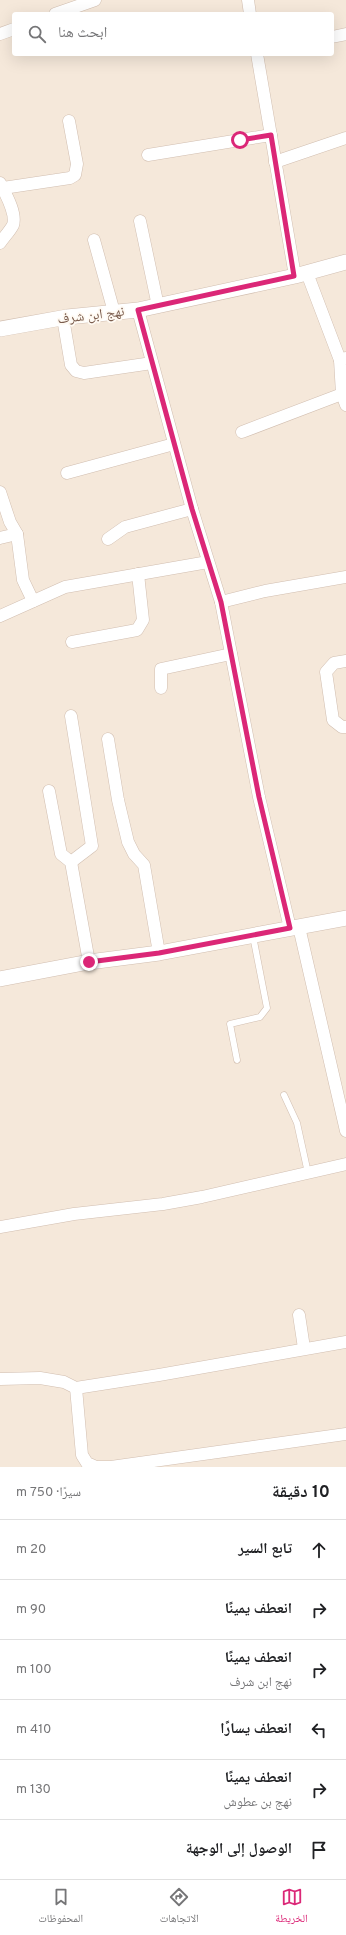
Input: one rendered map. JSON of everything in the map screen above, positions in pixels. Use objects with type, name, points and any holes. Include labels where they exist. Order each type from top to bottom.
[{"type":"street","points":[[61,12],[95,0]]},
{"type":"street","points":[[248,0],[250,12]]},
{"type":"street","points":[[0,34],[12,30]]},
{"type":"street","points":[[334,37],[346,34]]},
{"type":"street","points":[[242,432],[344,399],[343,359],[301,274],[275,162],[260,56]]},
{"type":"street","points":[[0,243],[12,226],[14,220],[1,185],[70,178],[75,175],[77,164],[69,121]]},
{"type":"street","points":[[148,155],[271,135]]},
{"type":"street","points":[[275,162],[346,138]]},
{"type":"street","points":[[140,221],[158,306]]},
{"type":"street","points":[[94,240],[114,312]]},
{"type":"street","name":"نهج ابن شرف","points":[[0,330],[63,318],[138,310],[301,274],[346,262]]},
{"type":"street","points":[[138,310],[192,509],[221,602],[259,797],[346,1131]]},
{"type":"street","points":[[63,318],[71,365],[76,371],[84,373],[152,363]]},
{"type":"street","points":[[67,473],[174,444]]},
{"type":"street","points":[[0,492],[10,522],[16,534],[23,580],[33,601]]},
{"type":"street","points":[[108,539],[125,527],[192,509]]},
{"type":"street","points":[[0,538],[16,534]]},
{"type":"street","points":[[0,616],[65,587],[208,562]]},
{"type":"street","points":[[72,642],[137,630],[143,620],[138,574]]},
{"type":"street","points":[[221,602],[264,591],[346,578]]},
{"type":"street","points":[[161,688],[161,669],[231,654]]},
{"type":"street","points":[[346,661],[334,663],[326,672],[333,720],[342,727],[346,727]]},
{"type":"street","points":[[71,716],[92,846],[71,862]]},
{"type":"street","points":[[108,739],[118,800],[128,842],[134,854],[144,865],[159,953]]},
{"type":"street","points":[[49,791],[61,854],[71,862],[89,962]]},
{"type":"street","points":[[0,979],[89,962],[159,953],[346,918]]},
{"type":"street","points":[[0,1227],[74,1214],[163,1204],[346,1164]]},
{"type":"street","points":[[299,1315],[304,1348]]},
{"type":"street","points":[[0,1378],[40,1378],[64,1382],[76,1388],[346,1342]]},
{"type":"street","points":[[76,1388],[82,1455],[87,1462],[96,1466],[111,1467],[161,1461],[346,1434]]},
{"type":"lane","points":[[237,1060],[230,1024],[260,1017],[267,1008],[253,936]]},
{"type":"lane","points":[[284,1095],[297,1123],[308,1173]]},
{"type":"shaded area","points":[[0,0],[346,0],[346,1467],[0,1467]]},
{"type":"route","points":[[89,962],[159,953],[290,928],[259,797],[221,602],[192,509],[138,310],[294,276],[271,135],[240,140]]}]
